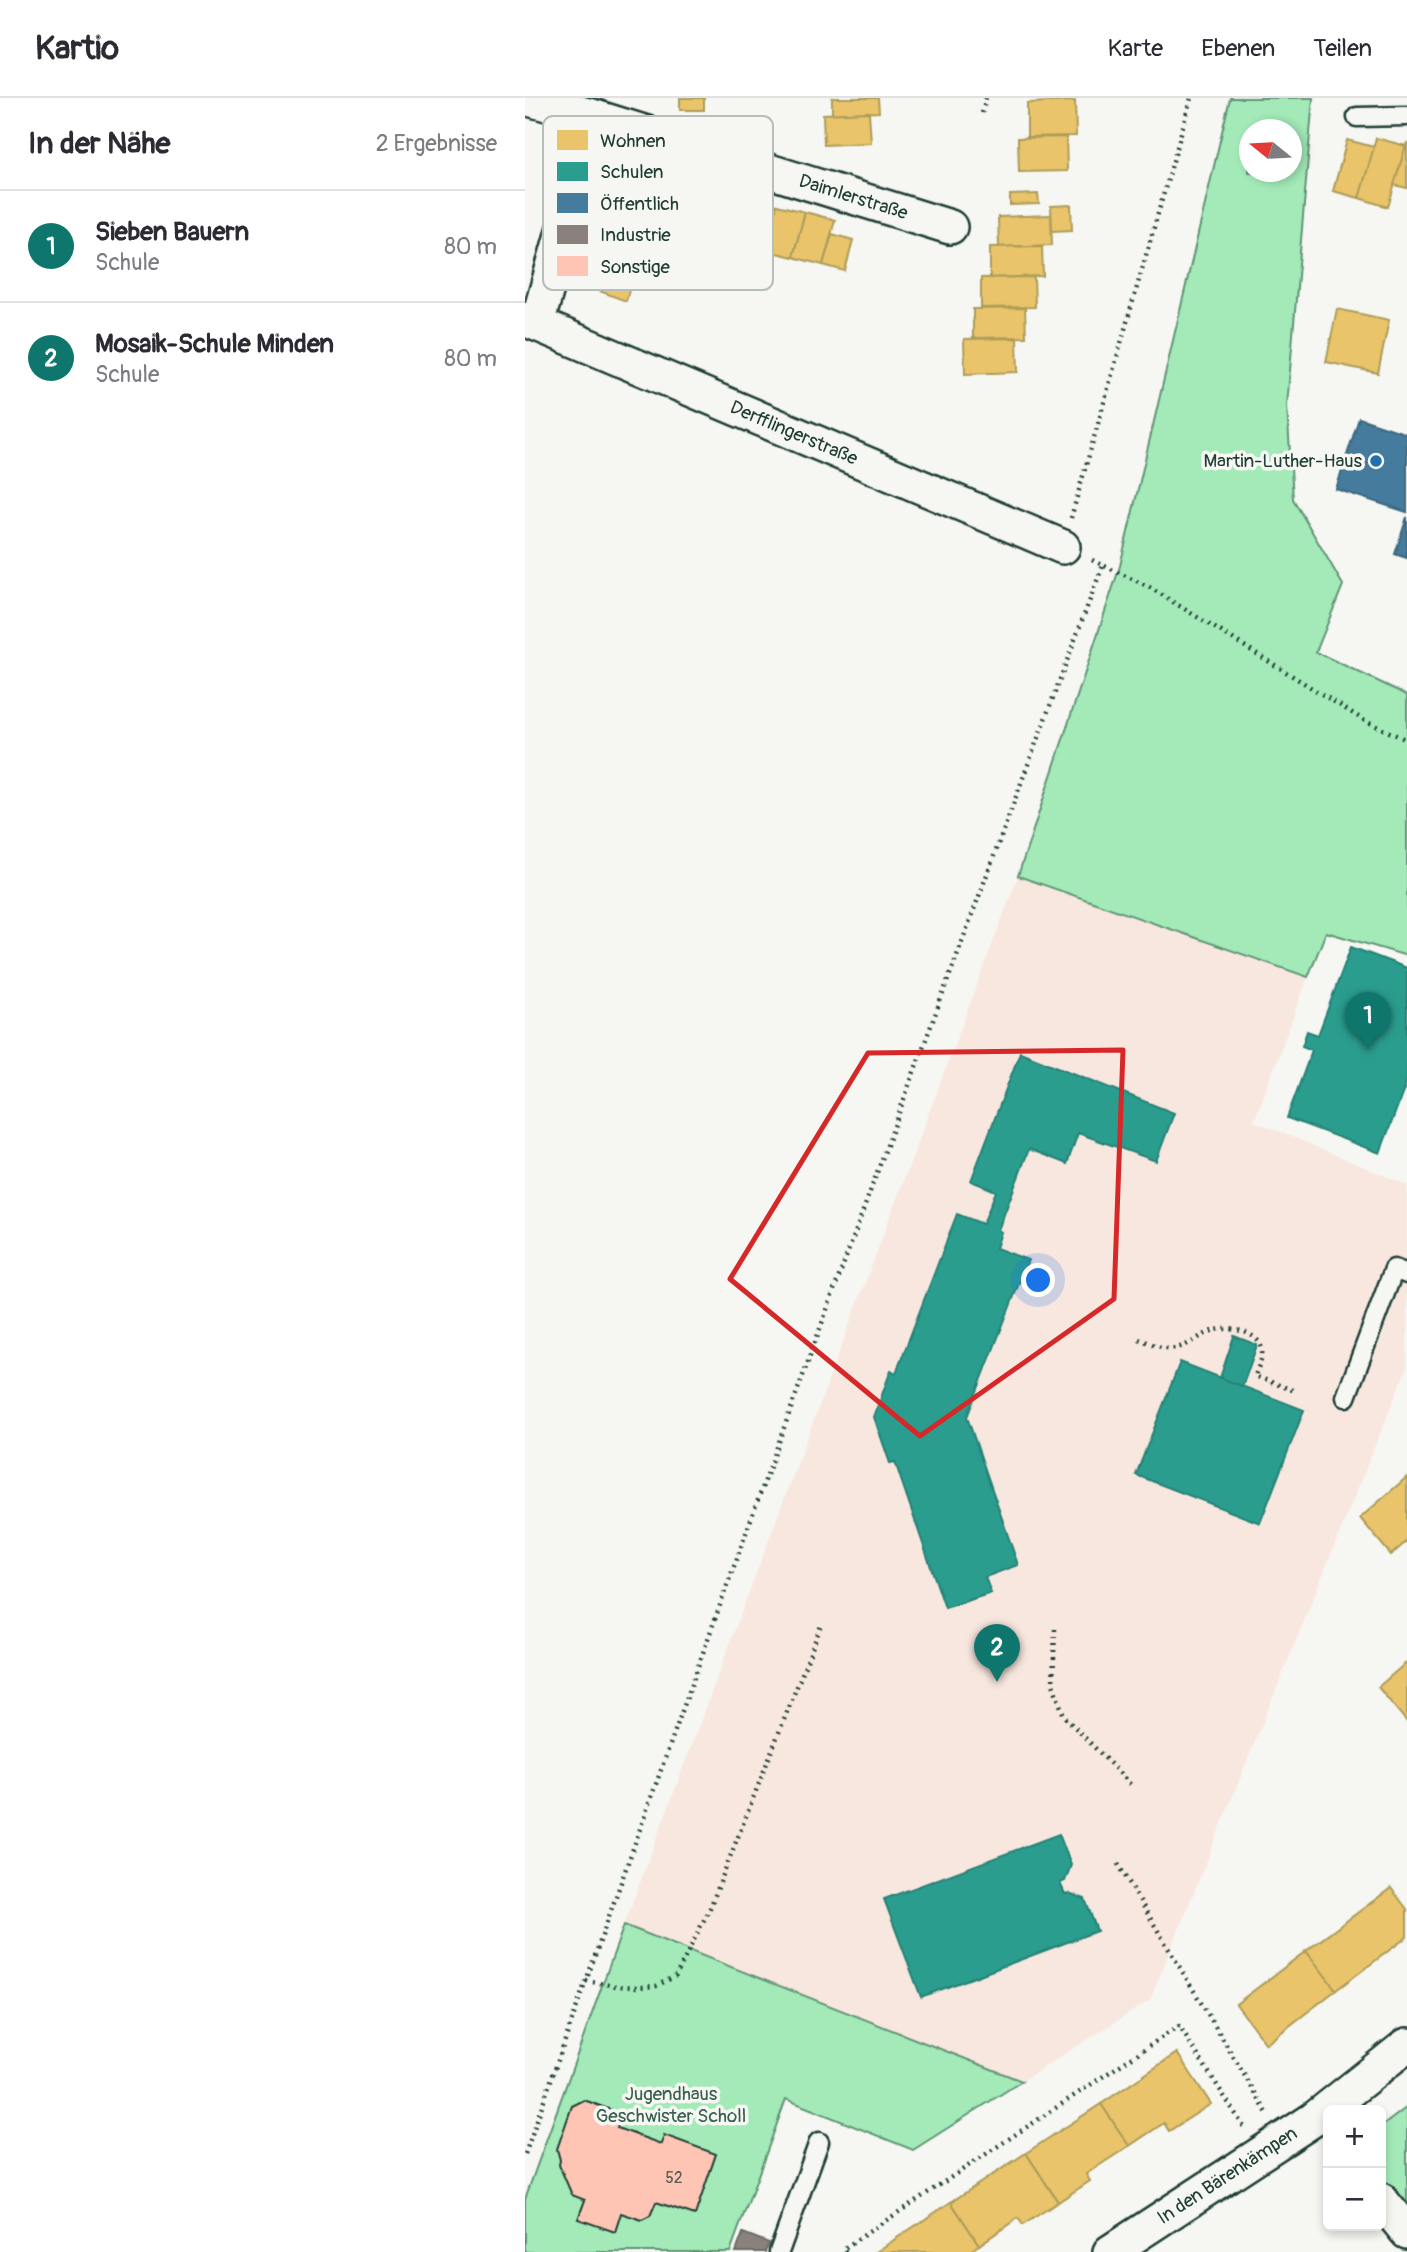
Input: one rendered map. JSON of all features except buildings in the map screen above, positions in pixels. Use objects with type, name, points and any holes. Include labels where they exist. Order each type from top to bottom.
[{"type":"street","name":"Daimlerstraße","points":[[525,98],[580,108],[605,116]]},
{"type":"street","name":"Daimlerstraße","points":[[773,170],[950,227]]},
{"type":"street","points":[[531,321],[543,269]]},
{"type":"street","name":"Derfflingerstraße","points":[[531,321],[1063,547]]},
{"type":"street","name":"In den Bärenkämpen","points":[[1110,2252],[1272,2147],[1321,2128],[1407,2045]]},
{"type":"street","points":[[1386,2206],[1407,2232]]},
{"type":"lane","points":[[1356,117],[1407,116]]},
{"type":"lane","points":[[1346,1397],[1394,1269],[1407,1274]]},
{"type":"lane","points":[[779,2252],[819,2142]]},
{"type":"path","points":[[982,113],[986,98]]},
{"type":"path","points":[[1191,98],[1063,547],[1149,587],[1365,721],[1407,740]]},
{"type":"path","points":[[525,2154],[676,1724],[1103,565]]},
{"type":"path","points":[[1139,1339],[1162,1347],[1175,1348],[1216,1330],[1236,1330],[1249,1334],[1259,1343],[1263,1353],[1255,1376],[1295,1391]]},
{"type":"path","points":[[586,1982],[616,1986],[656,1986],[676,1976],[710,1908],[823,1623]]},
{"type":"path","points":[[1055,1629],[1053,1684],[1064,1716],[1132,1786]]},
{"type":"path","points":[[1118,1864],[1272,2147]]},
{"type":"path","points":[[846,2252],[843,2249],[1179,2025],[1272,2147]]},
{"type":"highlighted area","points":[[1123,1050],[1114,1299],[920,1436],[730,1279],[868,1053]]},
{"type":"shaded area","points":[[1018,876],[1308,977],[1254,1121],[1407,1185],[1407,1367],[1150,2000],[1022,2081],[624,1925]]},
{"type":"green space","points":[[1230,98],[1313,98],[1287,406],[1293,499],[1343,585],[1316,652],[1407,695],[1407,956],[1326,932],[1308,977],[1018,876],[1120,566]]},
{"type":"green space","name":"Jugendhaus Geschwister Scholl","points":[[624,1925],[1022,2081],[913,2150],[786,2099],[730,2252],[525,2252],[525,2199]]},
{"type":"green space","points":[[1407,2107],[1407,2214],[1386,2186],[1386,2123]]},
{"type":"place","name":"Martin-Luther-Haus","points":[[1376,461]]},
{"type":"place","name":"Sieben Bauern","points":[[1368,1050]]},
{"type":"place","name":"Mosaik-Schule Minden","points":[[997,1682]]}]
